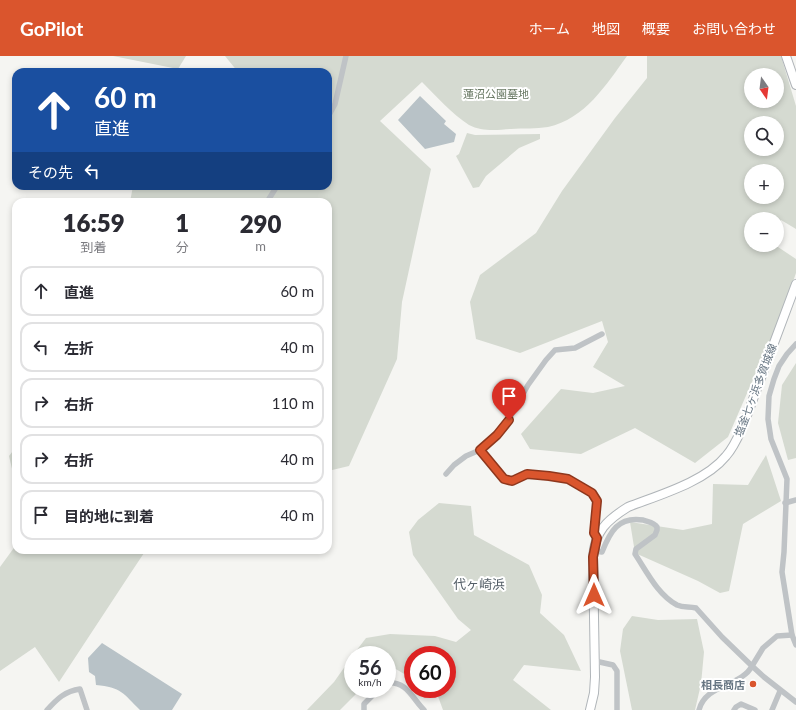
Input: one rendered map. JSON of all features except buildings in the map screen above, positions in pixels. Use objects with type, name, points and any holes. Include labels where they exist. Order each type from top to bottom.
[{"type":"main road","points":[[786,56],[796,85]]},
{"type":"main road","name":"塩釜七ヶ浜多賀城線","points":[[590,710],[594,693],[595,661],[594,551],[600,530],[620,512],[695,480],[710,471],[727,456],[743,426],[796,284]]},
{"type":"street","points":[[332,110],[336,104],[346,56]]},
{"type":"street","points":[[446,474],[454,465],[466,456],[480,450],[497,435],[509,420],[528,385],[554,350],[575,348],[602,334]]},
{"type":"street","points":[[796,344],[779,366],[769,396],[768,407],[768,424],[771,439],[787,479],[782,572],[792,634],[796,645]]},
{"type":"street","points":[[480,450],[504,479],[512,481],[527,474],[568,479],[592,493],[597,501],[594,533],[597,538]]},
{"type":"street","points":[[785,503],[796,500]]},
{"type":"street","points":[[594,551],[602,552],[614,528],[622,522],[629,520],[640,520],[655,524],[657,530],[655,535],[636,548],[635,554],[650,577],[668,599],[685,608],[696,608],[722,637],[752,666],[780,691],[796,702]]},
{"type":"street","points":[[699,710],[703,700],[718,688],[750,670],[763,648],[777,636],[792,634]]},
{"type":"street","points":[[595,661],[613,665],[617,671],[617,710]]},
{"type":"street","points":[[396,684],[404,686],[424,710]]},
{"type":"street","points":[[47,710],[59,698],[70,691],[80,689],[87,710]]},
{"type":"street","points":[[772,710],[780,691]]},
{"type":"street","points":[[364,710],[364,704],[370,698]]},
{"type":"street","points":[[734,710],[741,704],[755,710]]},
{"type":"green space","points":[[113,56],[186,56],[179,68]]},
{"type":"green space","name":"蓮沼公園墓地","points":[[225,56],[627,56],[603,89],[584,109],[561,123],[548,127],[495,130],[479,129],[469,125],[457,116],[422,82],[380,121],[431,169],[402,302],[397,359],[349,466],[332,470],[332,198],[131,198],[132,190],[332,190],[332,68],[235,68]]},
{"type":"green space","points":[[647,56],[781,56],[796,106],[796,229],[784,222],[784,212],[744,212],[744,252],[784,251],[796,259],[796,273],[782,313],[728,437],[695,463],[635,428],[581,454],[530,449],[521,434],[561,389],[593,393],[625,386],[593,367],[608,342],[602,321],[520,353],[476,339],[470,302],[480,275],[536,233],[562,191],[615,118],[647,78]]},
{"type":"green space","points":[[467,133],[475,135],[540,134],[540,139],[519,148],[486,176],[479,187],[473,188],[456,156],[459,154]]},
{"type":"green space","points":[[796,363],[796,458],[788,460],[778,423],[782,385]]},
{"type":"green space","points":[[12,452],[12,469],[9,456]]},
{"type":"green space","points":[[766,455],[781,501],[743,524],[729,591],[720,593],[698,581],[635,553],[630,522],[683,530],[712,524],[713,484],[748,485]]},
{"type":"green space","points":[[439,503],[471,506],[474,535],[529,565],[542,595],[540,613],[564,635],[581,671],[524,665],[513,680],[551,710],[443,710],[439,698],[456,698],[456,646],[404,646],[404,674],[396,669],[396,646],[360,646],[366,638],[390,634],[435,636],[456,642],[471,630],[458,619],[413,555],[409,532],[418,520]]},
{"type":"green space","points":[[12,550],[12,554],[143,554],[59,682],[35,647],[0,671],[0,567]]},
{"type":"green space","points":[[632,616],[658,620],[697,619],[704,652],[701,684],[695,710],[632,710],[620,651],[623,629]]},
{"type":"green space","points":[[344,668],[344,698],[352,698],[340,710],[307,710],[334,682]]},
{"type":"shaded area","points":[[420,96],[446,121],[444,124],[456,134],[454,142],[425,149],[398,120]]},
{"type":"shaded area","points":[[102,643],[182,694],[172,710],[140,710],[121,692],[96,685],[95,676],[89,672],[88,658]]},
{"type":"place","name":"相長商店","points":[[753,684]]},
{"type":"district","name":"代ヶ崎浜","points":[[479,584]]},
{"type":"route","points":[[509,420],[497,435],[480,450],[504,479],[512,481],[527,474],[568,479],[592,493],[597,501],[594,533],[597,538],[593,557],[594,595]]}]
